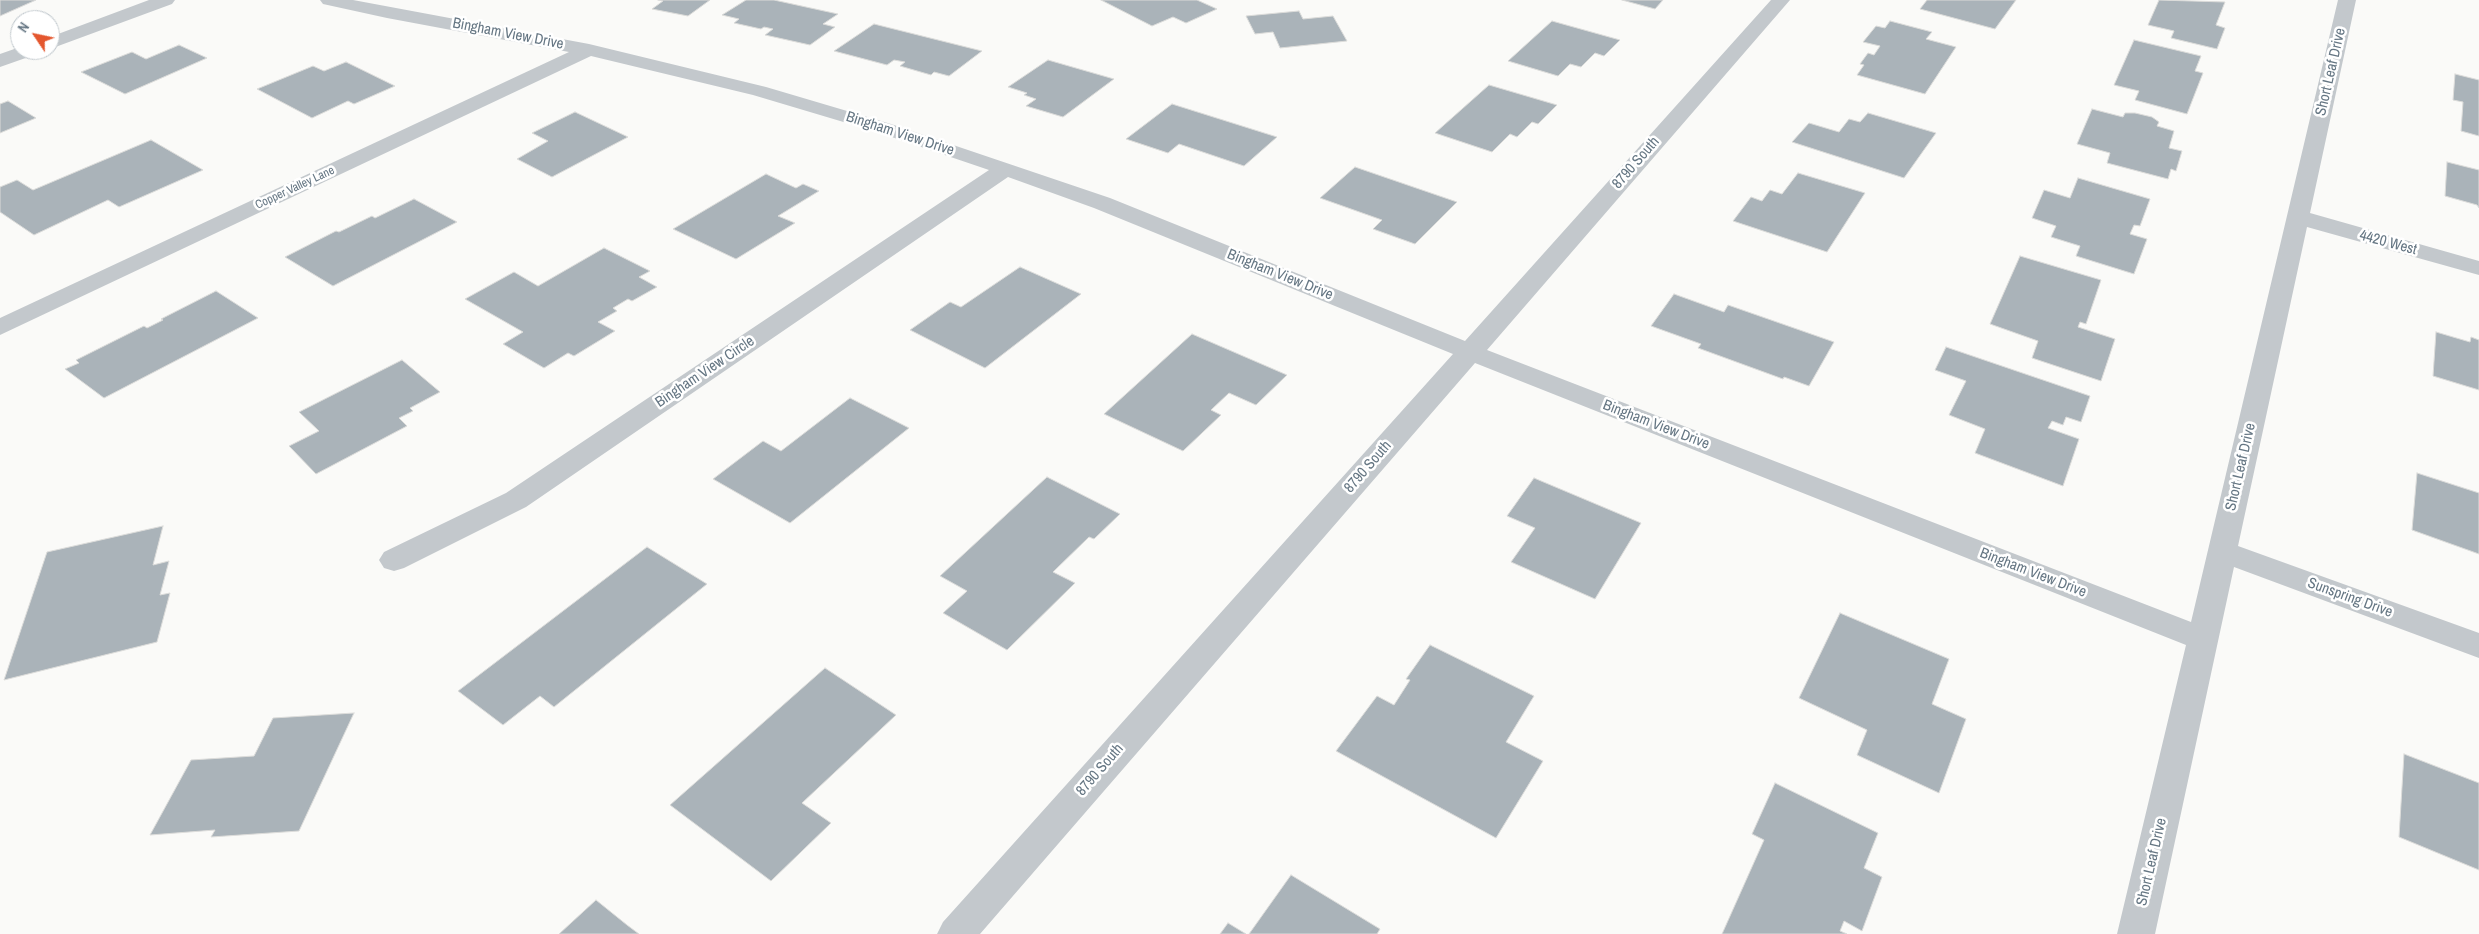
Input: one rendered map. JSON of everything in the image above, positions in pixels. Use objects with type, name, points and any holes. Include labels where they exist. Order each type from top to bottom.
[{"type":"street","points":[[60,38],[166,0]]},
{"type":"street","name":"Bingham View Drive","points":[[329,0],[386,13],[483,29],[589,50],[759,91],[884,128],[1006,169],[1111,207],[1470,352],[2202,639]]},
{"type":"street","name":"8790 South","points":[[956,934],[1781,0]]},
{"type":"street","name":"Short Leaf Drive","points":[[2136,934],[2347,0]]},
{"type":"street","name":"Copper Valley Lane","points":[[0,327],[589,50]]},
{"type":"street","name":"Bingham View Circle","points":[[394,560],[516,500],[1006,169]]},
{"type":"street","name":"4420 West","points":[[2298,218],[2479,268]]},
{"type":"street","name":"Sunspring Drive","points":[[2222,551],[2479,646]]},
{"type":"building","points":[[0,0],[36,0],[10,10],[0,16]]},
{"type":"building","points":[[658,0],[710,0],[688,16],[652,9],[663,1]]},
{"type":"building","points":[[746,0],[774,0],[838,14],[823,24],[835,27],[810,45],[765,35],[773,29],[764,27],[761,29],[734,23],[739,19],[722,15]]},
{"type":"building","points":[[1101,0],[1197,0],[1217,9],[1186,23],[1173,17],[1152,26]]},
{"type":"building","points":[[1622,0],[1663,0],[1655,9]]},
{"type":"building","points":[[1927,0],[2016,0],[1995,29],[1920,9]]},
{"type":"building","points":[[2159,0],[2225,2],[2216,25],[2225,28],[2217,49],[2171,38],[2174,31],[2148,25]]},
{"type":"building","points":[[1299,11],[1303,19],[1333,16],[1347,41],[1280,48],[1273,32],[1255,34],[1246,16]]},
{"type":"building","points":[[1552,21],[1620,40],[1604,56],[1595,53],[1581,67],[1570,64],[1558,76],[1508,61]]},
{"type":"building","points":[[1890,21],[1932,32],[1926,39],[1956,47],[1925,94],[1857,75],[1864,65],[1860,64],[1868,53],[1874,55],[1880,46],[1863,42],[1876,26],[1885,28]]},
{"type":"building","points":[[874,24],[982,51],[949,76],[934,72],[931,75],[900,66],[905,62],[894,60],[887,65],[834,51]]},
{"type":"building","points":[[2134,40],[2201,56],[2195,71],[2203,73],[2187,114],[2135,100],[2139,91],[2114,85]]},
{"type":"building","points":[[179,45],[207,58],[125,94],[81,72],[132,52],[146,59]]},
{"type":"building","points":[[1048,60],[1114,79],[1063,117],[1026,106],[1036,99],[1024,95],[1027,93],[1008,87]]},
{"type":"building","points":[[346,62],[395,86],[354,104],[348,101],[312,118],[257,89],[313,66],[324,71]]},
{"type":"building","points":[[2455,74],[2479,80],[2479,136],[2461,131],[2463,102],[2453,100]]},
{"type":"building","points":[[1489,85],[1557,105],[1538,124],[1532,122],[1517,137],[1510,134],[1492,152],[1435,133]]},
{"type":"building","points":[[8,101],[36,118],[0,133],[0,104]]},
{"type":"building","points":[[1172,104],[1277,137],[1244,166],[1179,144],[1168,153],[1126,139]]},
{"type":"building","points":[[2092,109],[2123,117],[2125,113],[2135,113],[2152,117],[2159,122],[2157,126],[2174,131],[2169,148],[2182,151],[2176,171],[2171,169],[2168,179],[2107,163],[2110,153],[2077,144]]},
{"type":"building","points":[[575,112],[628,137],[552,177],[517,159],[548,141],[532,133]]},
{"type":"building","points":[[1868,113],[1936,133],[1904,178],[1792,142],[1809,123],[1839,132],[1849,119],[1860,122]]},
{"type":"building","points":[[151,140],[203,170],[119,207],[108,200],[34,235],[0,212],[0,187],[17,180],[33,190]]},
{"type":"building","points":[[2447,162],[2479,170],[2479,208],[2477,205],[2445,196]]},
{"type":"building","points":[[1355,167],[1457,202],[1415,244],[1373,229],[1382,220],[1320,198]]},
{"type":"building","points":[[1798,173],[1865,193],[1827,252],[1733,221],[1751,197],[1762,201],[1770,190],[1782,194]]},
{"type":"building","points":[[766,174],[796,188],[803,184],[819,191],[778,216],[795,223],[736,259],[673,229]]},
{"type":"building","points":[[2078,178],[2150,199],[2140,226],[2134,225],[2130,234],[2147,239],[2134,274],[2076,256],[2080,246],[2051,237],[2056,226],[2032,218],[2044,190],[2070,198]]},
{"type":"building","points":[[414,199],[457,222],[333,286],[285,257],[336,231],[339,232],[372,216],[375,218]]},
{"type":"building","points":[[604,248],[650,271],[639,277],[657,287],[632,301],[628,299],[613,308],[617,311],[598,322],[615,331],[574,356],[568,353],[544,368],[503,344],[523,332],[465,299],[514,272],[538,286]]},
{"type":"building","points":[[2020,256],[2101,280],[2086,324],[2080,322],[2078,327],[2115,339],[2101,381],[2032,358],[2038,341],[1990,324]]},
{"type":"building","points":[[1020,267],[1081,294],[985,368],[910,330],[950,302],[961,307]]},
{"type":"building","points":[[216,291],[258,318],[104,398],[65,369],[79,363],[76,360],[144,326],[147,328]]},
{"type":"building","points":[[1674,294],[1724,312],[1728,305],[1834,342],[1809,386],[1784,377],[1783,379],[1698,348],[1701,344],[1651,326]]},
{"type":"building","points":[[2436,332],[2470,342],[2471,337],[2479,340],[2479,390],[2433,376]]},
{"type":"building","points":[[1192,334],[1287,375],[1256,405],[1229,393],[1211,410],[1221,415],[1183,451],[1104,414]]},
{"type":"building","points":[[1946,347],[2090,396],[2081,422],[2066,417],[2063,425],[2052,421],[2048,428],[2079,439],[2063,486],[1975,453],[1985,429],[1949,415],[1966,381],[1935,370]]},
{"type":"building","points":[[402,360],[440,392],[410,408],[413,411],[399,418],[407,426],[316,474],[289,446],[319,431],[299,412]]},
{"type":"building","points":[[850,398],[909,428],[790,523],[713,479],[763,441],[781,451]]},
{"type":"building","points":[[2417,473],[2479,493],[2479,554],[2412,530]]},
{"type":"building","points":[[1047,477],[1120,514],[1094,539],[1089,537],[1053,572],[1075,583],[1007,650],[943,613],[967,591],[940,576]]},
{"type":"building","points":[[1534,478],[1641,523],[1595,599],[1511,562],[1535,528],[1507,516]]},
{"type":"building","points":[[163,526],[153,565],[169,561],[160,595],[170,593],[157,642],[4,680],[47,552]]},
{"type":"building","points":[[647,547],[707,584],[554,707],[540,696],[503,725],[458,691]]},
{"type":"building","points":[[1840,613],[1949,659],[1932,704],[1966,719],[1939,793],[1857,755],[1867,730],[1799,698]]},
{"type":"building","points":[[1430,645],[1534,696],[1506,742],[1543,761],[1496,838],[1336,751],[1377,696],[1394,705],[1410,680],[1406,679]]},
{"type":"building","points":[[825,668],[896,715],[802,803],[831,823],[771,881],[670,805]]},
{"type":"building","points":[[354,713],[299,831],[211,837],[215,830],[150,835],[191,760],[254,756],[273,718]]},
{"type":"building","points":[[2404,754],[2479,783],[2479,870],[2399,837]]},
{"type":"building","points":[[1775,783],[1878,833],[1864,868],[1882,877],[1862,931],[1844,921],[1840,931],[1847,934],[1722,934],[1764,840],[1752,834]]},
{"type":"building","points":[[1291,875],[1380,929],[1377,934],[1249,934]]},
{"type":"building","points":[[596,900],[627,925],[639,934],[559,934]]},
{"type":"building","points":[[1228,923],[1246,934],[1220,934]]}]
